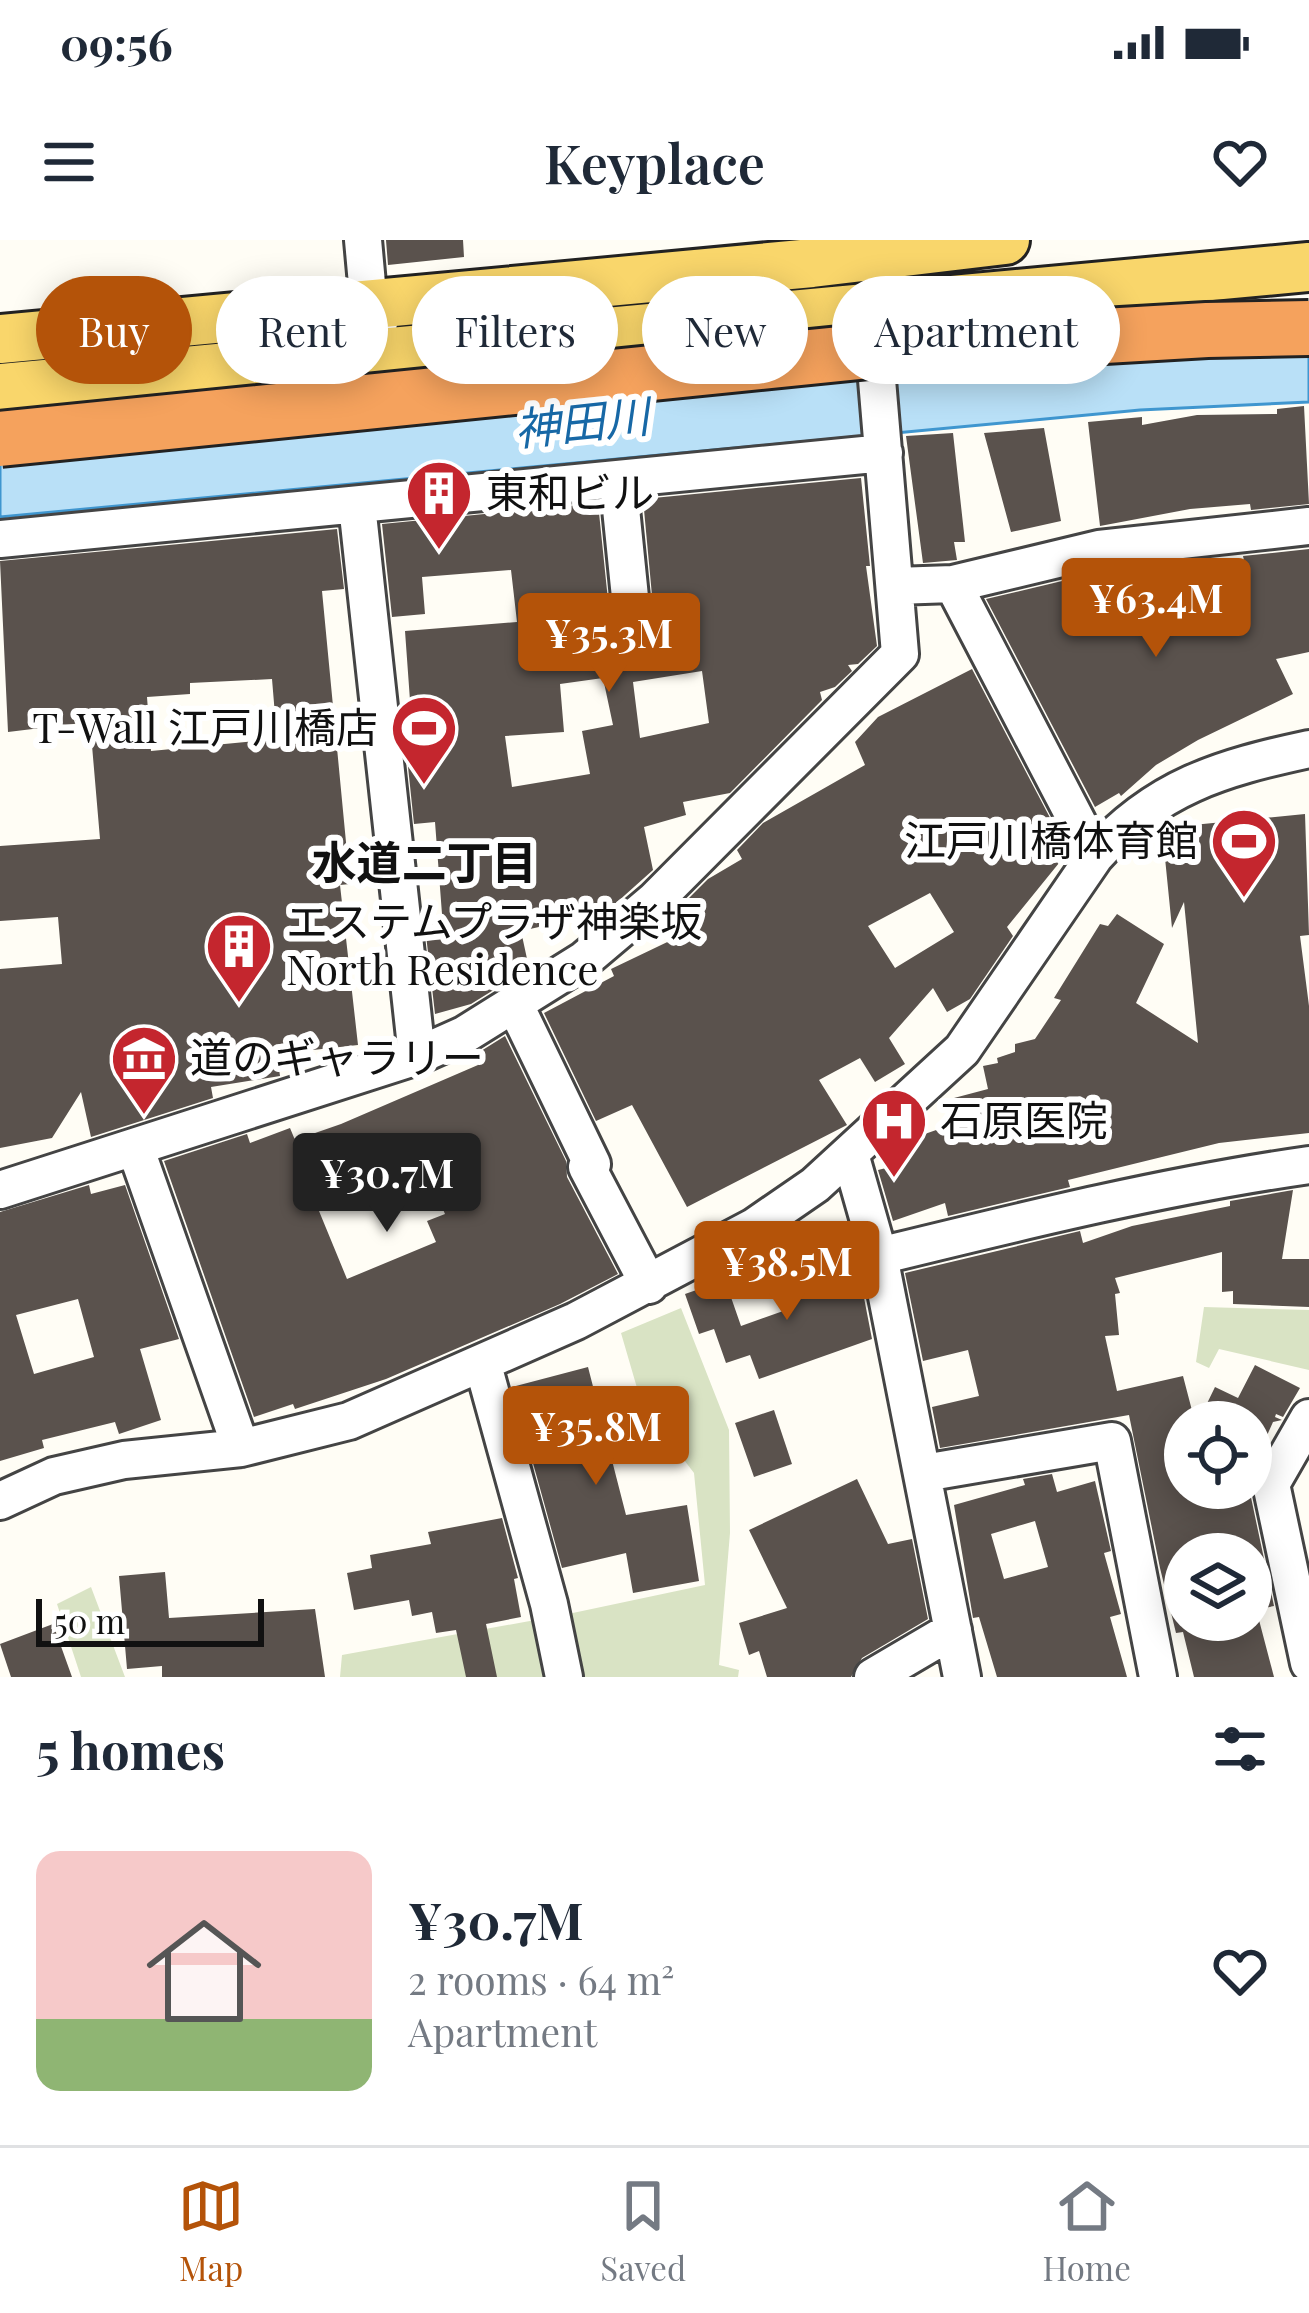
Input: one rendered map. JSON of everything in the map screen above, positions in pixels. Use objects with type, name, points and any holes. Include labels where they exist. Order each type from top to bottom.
[{"type":"highway","points":[[0,402],[1308,269]]},
{"type":"highway","points":[[0,439],[899,348],[1208,329],[1309,328]]},
{"type":"main road","points":[[388,304],[864,248],[1005,240]]},
{"type":"main road","points":[[1120,291],[1308,269]]},
{"type":"main road","points":[[0,340],[216,320]]},
{"type":"main road","points":[[618,337],[832,324]]},
{"type":"main road","points":[[0,388],[412,351]]},
{"type":"street","points":[[363,240],[366,276]]},
{"type":"street","points":[[0,1190],[417,1056],[515,1005],[584,960],[655,900],[900,654],[878,384]]},
{"type":"street","points":[[0,539],[884,448]]},
{"type":"street","points":[[618,478],[631,607]]},
{"type":"street","points":[[357,505],[417,1056]]},
{"type":"street","points":[[895,586],[953,584],[1099,549],[1309,526]]},
{"type":"street","points":[[953,584],[1095,856]]},
{"type":"street","points":[[0,1501],[54,1476],[124,1460],[241,1448],[350,1421],[483,1365],[650,1285],[754,1227],[815,1185],[962,1050],[1095,856],[1142,810],[1167,794],[1246,763],[1309,749]]},
{"type":"street","points":[[515,1005],[592,1164],[587,1167],[650,1285]]},
{"type":"street","points":[[135,1148],[241,1448]]},
{"type":"street","points":[[850,1154],[879,1256],[962,1677]]},
{"type":"street","points":[[879,1256],[1094,1203],[1309,1165]]},
{"type":"street","points":[[483,1365],[549,1604],[564,1677]]},
{"type":"street","points":[[1309,1418],[1271,1484],[1309,1663]]},
{"type":"street","points":[[924,1473],[1112,1441],[1158,1677]]},
{"type":"street","points":[[873,1677],[953,1630]]},
{"type":"green space","points":[[1204,1307],[1309,1310],[1309,1370],[1219,1349],[1209,1368],[1196,1362]]},
{"type":"green space","points":[[681,1308],[729,1430],[730,1533],[719,1665],[739,1670],[738,1677],[340,1677],[342,1655],[705,1585],[694,1473],[642,1405],[621,1333]]},
{"type":"green space","points":[[91,1587],[125,1677],[81,1677],[57,1604]]},
{"type":"water","name":"神田川","points":[[1309,310],[1309,402],[1140,410],[0,517],[0,430],[502,384],[618,384],[618,373],[642,371],[642,384],[808,384],[808,356],[832,354],[832,384],[1120,384],[1120,327]]},
{"type":"building","points":[[386,240],[463,240],[464,257],[388,265]]},
{"type":"building","points":[[1304,406],[1309,504],[1190,509],[1100,526],[1088,422],[1142,417],[1142,425],[1197,415],[1277,414],[1277,409]]},
{"type":"building","points":[[1044,428],[1061,521],[1011,532],[984,433]]},
{"type":"building","points":[[953,433],[965,542],[954,542],[957,560],[923,563],[906,436]]},
{"type":"building","points":[[861,478],[877,646],[858,664],[848,665],[852,671],[835,687],[820,692],[822,700],[730,793],[683,802],[686,815],[644,827],[653,870],[606,912],[521,931],[529,968],[471,1004],[435,1014],[425,926],[439,923],[442,914],[435,822],[414,824],[407,757],[414,756],[405,631],[517,622],[511,570],[422,577],[425,614],[392,617],[382,524],[598,503],[609,610],[614,621],[632,629],[645,624],[653,606],[643,499]],"holes":[[[702,671],[709,723],[640,738],[633,682]],[[603,678],[613,725],[582,731],[590,774],[512,787],[505,736],[564,732],[560,684]]]},
{"type":"building","points":[[337,529],[344,589],[322,591],[350,884],[340,885],[358,1045],[277,1054],[280,1076],[211,1087],[213,1098],[91,1137],[81,1092],[52,1138],[0,1148],[0,969],[62,964],[58,917],[0,921],[0,846],[100,839],[90,722],[8,732],[0,561]],"holes":[[[272,679],[277,739],[151,751],[147,697],[190,694],[190,683]]]},
{"type":"building","points":[[1309,549],[1309,652],[1276,659],[1293,694],[1198,740],[1156,765],[1121,796],[1095,807],[986,599],[1104,571],[1116,604],[1179,575],[1189,588],[1245,565],[1243,556]]},
{"type":"building","points":[[972,669],[1058,833],[1049,838],[1059,863],[1007,927],[1013,936],[970,999],[947,1012],[933,988],[889,1038],[905,1064],[875,1082],[860,1058],[819,1080],[847,1125],[687,1207],[632,1105],[596,1121],[544,1013],[614,976],[611,969],[682,935],[670,917],[708,879],[742,859],[737,850],[763,823],[865,765],[855,742],[878,717]],"holes":[[[930,893],[954,932],[895,968],[868,926]]]},
{"type":"building","points":[[1305,814],[1309,935],[1300,936],[1309,1006],[1309,1133],[1219,1143],[1068,1180],[1070,1187],[948,1216],[945,1203],[893,1221],[878,1170],[890,1167],[887,1158],[905,1153],[902,1142],[959,1122],[954,1098],[988,1089],[983,1066],[1015,1052],[1015,1044],[1035,1039],[1061,1000],[1054,998],[1100,924],[1108,926],[1117,914],[1164,944],[1136,1003],[1198,1043],[1184,902],[1172,928],[1162,828]]},
{"type":"building","points":[[505,1036],[566,1161],[567,1177],[618,1274],[386,1379],[295,1409],[293,1404],[254,1417],[164,1161],[247,1134],[250,1143],[290,1128],[295,1140],[478,1065],[473,1056]],"holes":[[[418,1152],[445,1214],[427,1221],[436,1242],[347,1279],[312,1194]]]},
{"type":"building","points":[[89,1185],[91,1194],[125,1185],[179,1339],[140,1349],[161,1420],[119,1434],[115,1422],[42,1440],[44,1448],[0,1461],[0,1212]],"holes":[[[78,1299],[94,1357],[34,1374],[16,1315]]]},
{"type":"building","points":[[1293,1190],[1282,1259],[1309,1259],[1309,1307],[1233,1304],[1233,1291],[1222,1292],[1222,1252],[1115,1278],[1120,1293],[1115,1294],[1119,1335],[1105,1336],[1117,1391],[1183,1376],[1190,1401],[1164,1401],[1164,1509],[1253,1509],[1259,1533],[1164,1533],[1164,1584],[1129,1415],[940,1448],[932,1407],[979,1396],[968,1350],[923,1361],[905,1273],[1080,1231],[1083,1243],[1132,1226],[1230,1206],[1230,1201]]},
{"type":"building","points":[[859,1272],[872,1339],[759,1379],[750,1355],[726,1363],[714,1329],[699,1334],[685,1294],[725,1280],[741,1326],[786,1310],[778,1288]]},
{"type":"building","points":[[1255,1365],[1300,1388],[1283,1417],[1276,1414],[1282,1420],[1272,1424],[1272,1401],[1208,1401],[1215,1387],[1238,1398]]},
{"type":"building","points":[[588,1367],[626,1515],[687,1505],[699,1581],[633,1593],[626,1553],[562,1568],[512,1387]]},
{"type":"building","points":[[774,1410],[792,1464],[754,1477],[735,1423]]},
{"type":"building","points":[[1052,1474],[1057,1492],[1095,1481],[1111,1551],[1104,1553],[1121,1614],[1110,1617],[1127,1677],[997,1677],[979,1617],[973,1618],[954,1505],[1025,1485],[1023,1479]],"holes":[[[1035,1521],[1048,1567],[1004,1579],[991,1534]]]},
{"type":"building","points":[[857,1479],[888,1544],[912,1539],[928,1619],[862,1658],[851,1677],[767,1677],[759,1651],[749,1655],[739,1623],[787,1608],[749,1530]]},
{"type":"building","points":[[502,1518],[518,1578],[514,1579],[521,1617],[486,1624],[497,1677],[466,1677],[456,1630],[436,1633],[432,1612],[412,1616],[409,1600],[354,1610],[347,1573],[372,1568],[370,1555],[431,1544],[428,1532]]},
{"type":"building","points":[[165,1572],[169,1618],[315,1609],[325,1677],[162,1677],[162,1666],[127,1669],[119,1576]]},
{"type":"building","points":[[53,1624],[72,1677],[11,1677],[0,1644]]},
{"type":"building","points":[[1185,1641],[1265,1641],[1274,1677],[1194,1677]]},
{"type":"place","name":"東和ビル","points":[[439,552]]},
{"type":"place","name":"T-Wall 江戸川橋店","points":[[424,787]]},
{"type":"place","name":"江戸川橋体育館","points":[[1244,900]]},
{"type":"place","name":"エステムプラザ神楽坂 North Residence","points":[[239,1005]]},
{"type":"place","name":"道のギャラリー","points":[[144,1117]]},
{"type":"place","name":"石原医院","points":[[894,1180]]},
{"type":"district","name":"水道二丁目","points":[[424,863]]}]
